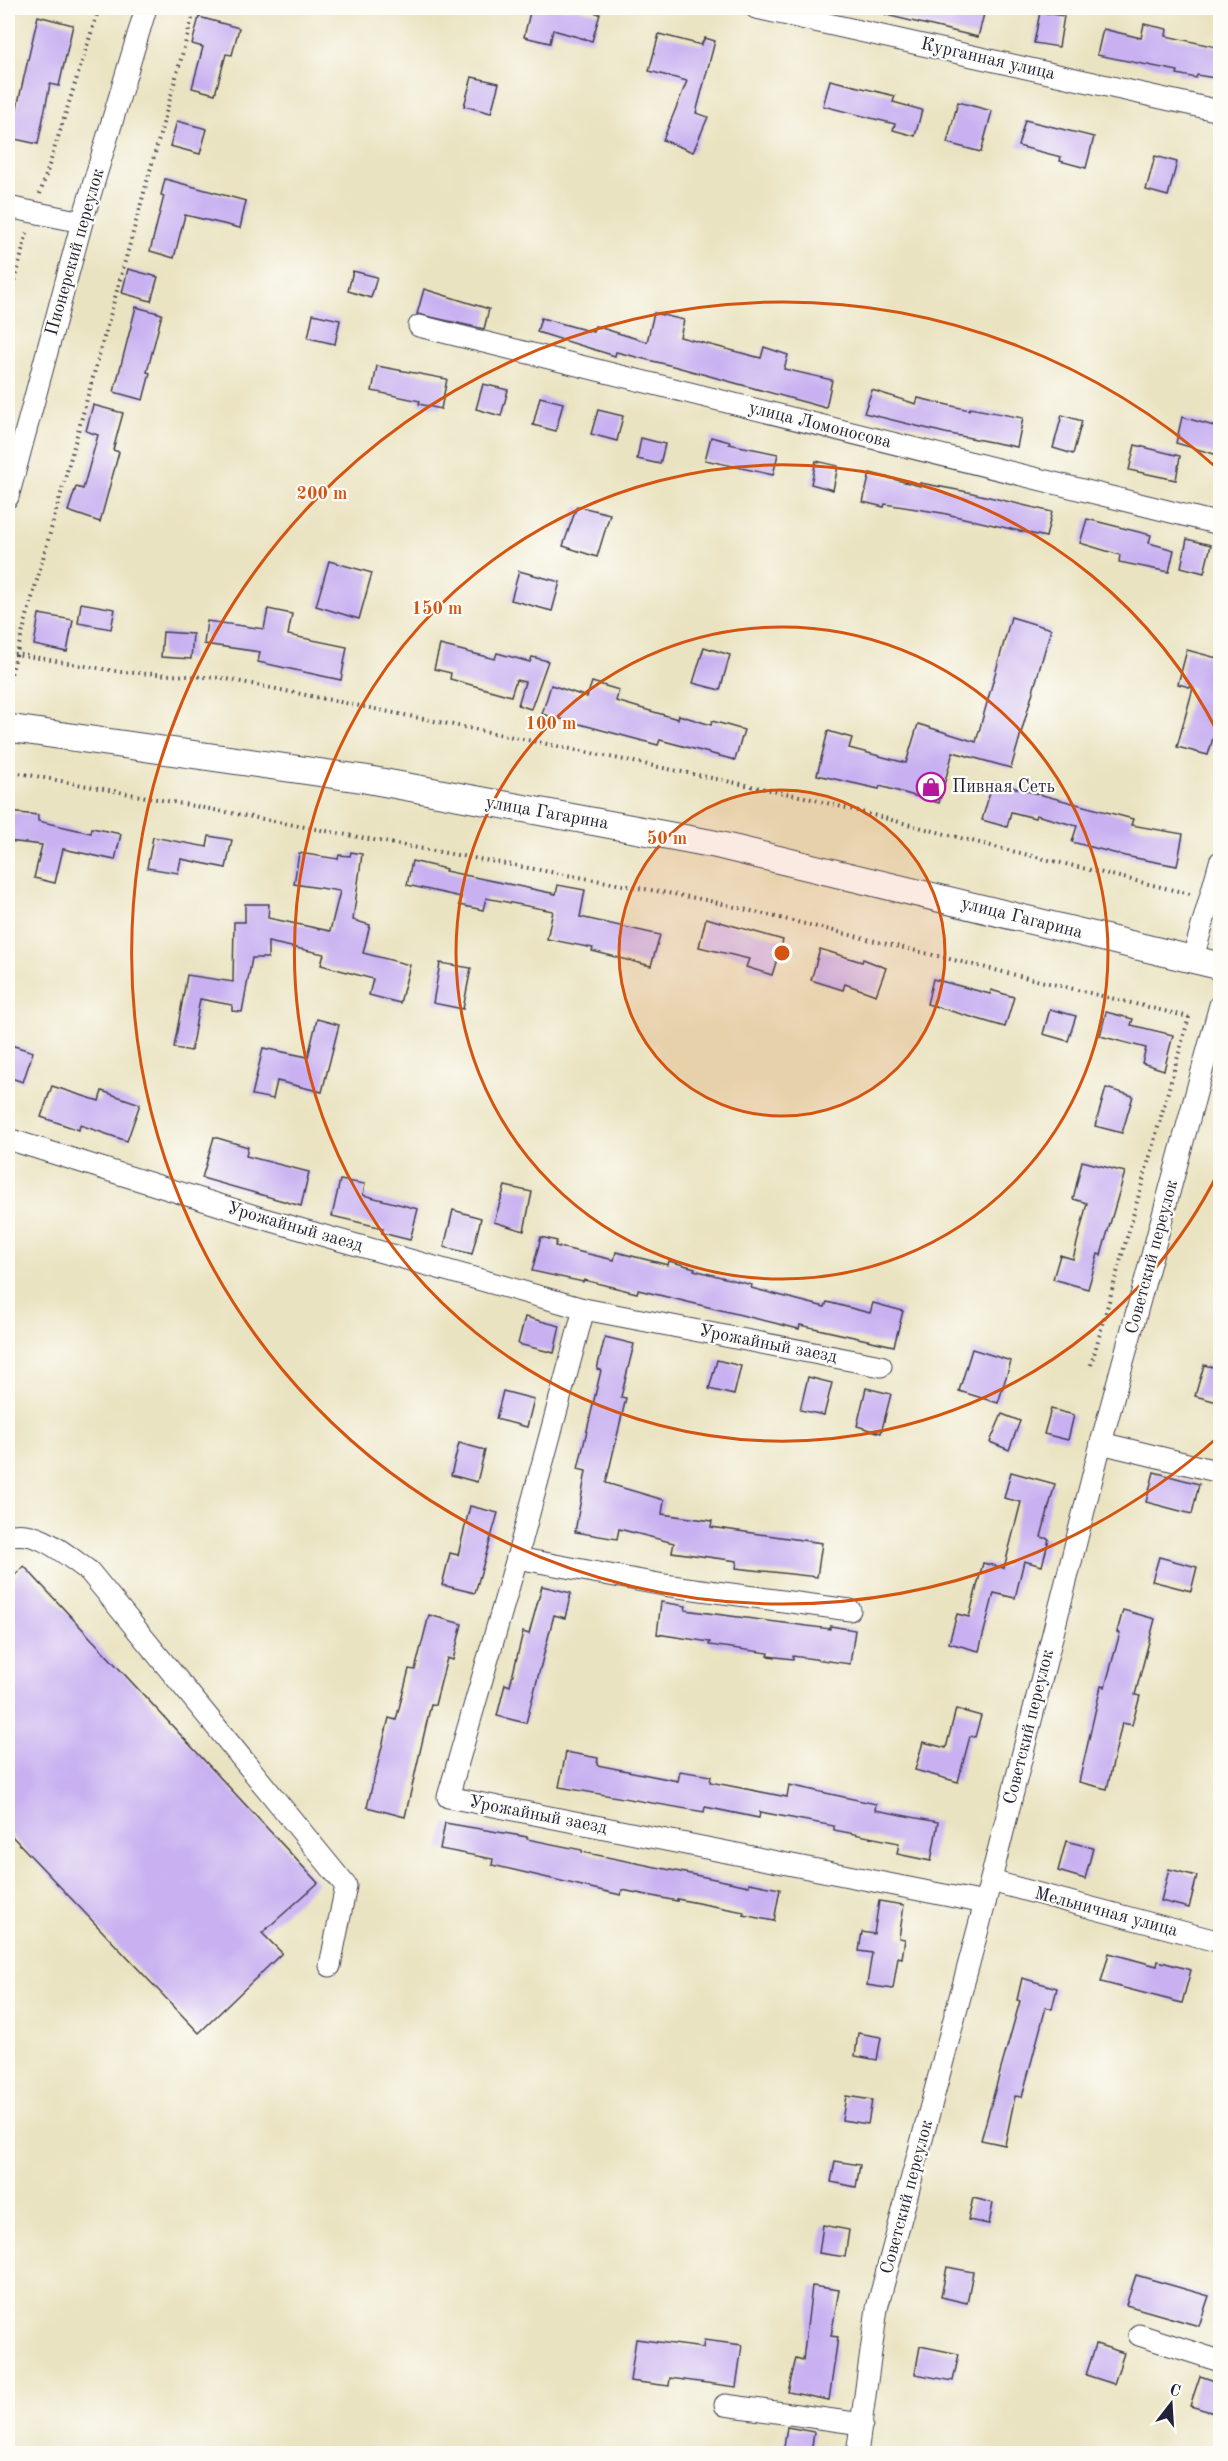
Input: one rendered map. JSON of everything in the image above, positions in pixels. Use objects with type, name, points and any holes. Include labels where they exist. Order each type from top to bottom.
[{"type":"main road","name":"улица Гагарина","points":[[8,728],[365,779],[714,844],[1221,966]]},
{"type":"street","name":"Пионерский переулок","points":[[8,497],[82,222],[146,8]]},
{"type":"street","name":"Курганная улица","points":[[756,8],[1221,111]]},
{"type":"street","points":[[8,207],[82,222]]},
{"type":"street","name":"улица Ломоносова","points":[[418,326],[1221,524]]},
{"type":"street","points":[[1193,958],[1221,862]]},
{"type":"street","name":"Советский переулок","points":[[857,2454],[877,2308],[991,1881],[1101,1443],[1218,1015]]},
{"type":"street","name":"Урожайный заезд","points":[[8,1139],[261,1218],[584,1309],[881,1366]]},
{"type":"street","name":"Урожайный заезд","points":[[584,1309],[517,1558],[448,1797],[985,1903]]},
{"type":"street","points":[[1101,1443],[1221,1472]]},
{"type":"street","points":[[8,1536],[16,1534],[43,1539],[89,1571],[346,1886],[330,1966]]},
{"type":"street","points":[[517,1558],[664,1585],[850,1610]]},
{"type":"street","name":"Мельничная улица","points":[[991,1881],[1221,1942]]},
{"type":"street","points":[[1139,2336],[1221,2361]]},
{"type":"street","points":[[725,2405],[861,2424]]},
{"type":"path","points":[[8,310],[32,212],[99,8]]},
{"type":"path","points":[[8,686],[195,8]]},
{"type":"path","points":[[8,655],[15,654],[121,672],[222,678],[503,735],[804,797],[995,847],[1210,899]]},
{"type":"path","points":[[8,771],[706,900],[1189,1017],[1218,1015]]},
{"type":"path","points":[[1091,1365],[1189,1017]]},
{"type":"building","points":[[531,8],[577,8],[600,14],[592,41],[553,30],[550,43],[524,37]]},
{"type":"building","points":[[887,8],[985,10],[978,37],[886,15]]},
{"type":"building","points":[[1040,12],[1064,16],[1059,47],[1034,43]]},
{"type":"building","points":[[38,16],[73,25],[59,86],[50,84],[38,144],[10,138]]},
{"type":"building","points":[[199,17],[239,28],[232,55],[226,54],[215,94],[192,88],[203,47],[192,44]]},
{"type":"building","points":[[1144,24],[1167,29],[1166,36],[1221,48],[1221,79],[1197,75],[1196,78],[1177,74],[1178,71],[1097,55],[1103,29],[1141,38]]},
{"type":"building","points":[[659,34],[701,45],[705,38],[715,41],[696,113],[708,117],[693,152],[663,140],[687,81],[649,71]]},
{"type":"building","points":[[472,77],[499,83],[491,113],[464,106]]},
{"type":"building","points":[[830,80],[895,96],[893,102],[922,110],[915,136],[893,130],[895,124],[823,106]]},
{"type":"building","points":[[958,102],[992,111],[981,152],[947,143]]},
{"type":"building","points":[[1025,120],[1094,137],[1086,168],[1060,161],[1061,157],[1018,146]]},
{"type":"building","points":[[177,121],[207,129],[200,154],[170,146]]},
{"type":"building","points":[[1155,156],[1177,162],[1168,196],[1146,190]]},
{"type":"building","points":[[165,179],[246,201],[240,228],[185,215],[174,258],[150,251],[164,196],[161,195]]},
{"type":"building","points":[[128,269],[158,277],[151,301],[122,293]]},
{"type":"building","points":[[353,271],[377,277],[371,298],[348,291]]},
{"type":"building","points":[[424,289],[489,309],[484,329],[417,314]]},
{"type":"building","points":[[136,307],[162,314],[147,372],[150,373],[143,400],[114,392]]},
{"type":"building","points":[[654,313],[684,320],[680,337],[761,358],[764,347],[788,355],[784,369],[832,380],[826,408],[673,366],[616,352],[615,356],[537,332],[541,318],[593,332],[595,326],[647,342]]},
{"type":"building","points":[[313,314],[340,320],[335,344],[308,338]]},
{"type":"building","points":[[377,366],[447,379],[441,409],[419,404],[420,401],[372,391]]},
{"type":"building","points":[[483,384],[508,390],[501,416],[476,409]]},
{"type":"building","points":[[872,390],[916,404],[918,398],[969,410],[970,408],[1023,418],[1017,447],[945,433],[864,413]]},
{"type":"building","points":[[540,397],[563,403],[556,431],[533,425]]},
{"type":"building","points":[[93,405],[123,413],[113,450],[119,452],[100,522],[68,511],[76,487],[83,489],[98,435],[86,431]]},
{"type":"building","points":[[598,410],[623,416],[617,441],[591,434]]},
{"type":"building","points":[[1062,415],[1082,421],[1073,454],[1053,448]]},
{"type":"building","points":[[1182,417],[1221,428],[1221,456],[1176,443]]},
{"type":"building","points":[[711,437],[730,442],[729,444],[778,454],[773,475],[705,460]]},
{"type":"building","points":[[641,438],[665,444],[660,464],[637,459]]},
{"type":"building","points":[[1135,445],[1180,456],[1176,480],[1129,470]]},
{"type":"building","points":[[816,461],[838,466],[833,490],[811,484]]},
{"type":"building","points":[[870,473],[920,486],[920,483],[968,492],[1052,512],[1046,537],[942,513],[885,504],[884,507],[863,502]]},
{"type":"building","points":[[577,506],[610,514],[597,557],[563,546]]},
{"type":"building","points":[[1087,519],[1151,535],[1149,543],[1174,550],[1169,572],[1119,562],[1120,555],[1080,543]]},
{"type":"building","points":[[1187,539],[1211,545],[1204,573],[1181,567]]},
{"type":"building","points":[[329,561],[372,573],[359,619],[316,606]]},
{"type":"building","points":[[519,571],[560,582],[552,611],[511,600]]},
{"type":"building","points":[[81,603],[115,609],[111,629],[78,623]]},
{"type":"building","points":[[268,609],[292,614],[288,635],[347,647],[341,680],[258,662],[260,652],[204,644],[207,621],[264,629]]},
{"type":"building","points":[[39,614],[73,620],[67,652],[34,645]]},
{"type":"building","points":[[1011,617],[1051,629],[1011,768],[953,752],[939,803],[880,786],[879,789],[817,775],[828,731],[852,738],[849,748],[906,763],[918,724],[976,742]]},
{"type":"building","points":[[163,632],[193,634],[191,659],[161,657]]},
{"type":"building","points":[[440,645],[495,659],[497,653],[530,662],[532,657],[548,661],[531,709],[518,705],[525,682],[516,680],[511,696],[450,679],[451,673],[434,669]]},
{"type":"building","points":[[704,647],[730,655],[720,690],[693,683]]},
{"type":"building","points":[[1187,650],[1221,659],[1221,711],[1208,755],[1177,747],[1193,688],[1178,684]]},
{"type":"building","points":[[592,682],[619,690],[616,701],[678,719],[679,715],[711,725],[712,721],[744,730],[735,760],[660,740],[658,745],[542,714],[551,685],[587,697]]},
{"type":"building","points":[[993,782],[1133,819],[1131,825],[1183,834],[1177,866],[1125,856],[1072,842],[1077,826],[1036,815],[1035,818],[1011,812],[1007,827],[982,820]]},
{"type":"building","points":[[8,812],[38,815],[38,821],[91,833],[92,828],[121,834],[115,860],[63,849],[55,883],[34,878],[42,845],[8,841]]},
{"type":"building","points":[[209,836],[232,840],[226,868],[181,859],[178,873],[147,868],[153,837],[207,847]]},
{"type":"building","points":[[351,852],[362,854],[353,920],[370,925],[363,953],[410,965],[400,1003],[369,995],[373,979],[321,965],[324,954],[268,942],[268,958],[252,958],[242,1012],[232,1011],[232,1005],[200,999],[191,1051],[174,1048],[187,975],[233,982],[234,922],[245,922],[245,904],[269,904],[268,918],[330,931],[340,891],[294,884],[299,853],[338,859],[339,855],[350,856]]},
{"type":"building","points":[[412,861],[446,869],[445,871],[556,894],[558,885],[585,890],[580,917],[660,935],[651,966],[592,951],[593,948],[547,939],[553,911],[486,898],[483,910],[459,905],[461,897],[407,885]]},
{"type":"building","points":[[706,918],[783,940],[772,975],[746,967],[749,959],[699,947]]},
{"type":"building","points":[[820,949],[862,962],[863,959],[886,968],[876,995],[845,984],[843,990],[811,980]]},
{"type":"building","points":[[440,963],[471,968],[463,1009],[433,1003]]},
{"type":"building","points":[[933,979],[990,994],[991,990],[1014,997],[1005,1027],[927,1004]]},
{"type":"building","points":[[1050,1009],[1076,1016],[1068,1041],[1043,1034]]},
{"type":"building","points":[[1106,1012],[1133,1019],[1131,1025],[1173,1035],[1164,1070],[1142,1063],[1146,1048],[1100,1036]]},
{"type":"building","points":[[317,1019],[339,1025],[322,1092],[277,1081],[273,1099],[252,1095],[263,1048],[308,1057]]},
{"type":"building","points":[[8,1044],[33,1052],[23,1082],[8,1077]]},
{"type":"building","points":[[52,1086],[99,1101],[102,1091],[140,1104],[127,1141],[80,1125],[79,1130],[41,1117]]},
{"type":"building","points":[[1106,1088],[1133,1096],[1122,1133],[1095,1126]]},
{"type":"building","points":[[214,1137],[248,1147],[246,1156],[309,1172],[301,1206],[202,1178]]},
{"type":"building","points":[[1082,1161],[1125,1172],[1101,1255],[1098,1254],[1088,1289],[1053,1279],[1060,1255],[1073,1259],[1087,1203],[1073,1199]]},
{"type":"building","points":[[340,1180],[365,1184],[363,1195],[418,1209],[410,1240],[382,1233],[383,1228],[332,1216]]},
{"type":"building","points":[[505,1186],[532,1192],[524,1231],[494,1222]]},
{"type":"building","points":[[453,1210],[481,1218],[472,1254],[444,1247]]},
{"type":"building","points":[[541,1237],[557,1241],[555,1246],[614,1260],[616,1252],[668,1265],[669,1261],[752,1285],[751,1288],[825,1307],[827,1302],[870,1313],[873,1303],[903,1311],[894,1346],[800,1325],[799,1329],[638,1290],[637,1293],[584,1280],[583,1282],[532,1271]]},
{"type":"building","points":[[525,1317],[560,1326],[554,1353],[518,1344]]},
{"type":"building","points":[[605,1337],[634,1344],[621,1397],[626,1398],[606,1483],[664,1500],[662,1514],[712,1521],[711,1527],[822,1543],[817,1577],[736,1568],[737,1561],[672,1552],[674,1543],[619,1529],[617,1539],[575,1532],[586,1471],[578,1469],[601,1370],[597,1369]]},
{"type":"building","points":[[972,1349],[1011,1361],[998,1403],[959,1391]]},
{"type":"building","points":[[717,1360],[741,1366],[734,1395],[709,1389]]},
{"type":"building","points":[[1204,1365],[1221,1369],[1221,1403],[1195,1396]]},
{"type":"building","points":[[808,1377],[832,1383],[824,1415],[800,1410]]},
{"type":"building","points":[[866,1388],[891,1394],[881,1433],[857,1426]]},
{"type":"building","points":[[503,1391],[534,1399],[527,1427],[496,1419]]},
{"type":"building","points":[[1051,1409],[1074,1415],[1068,1440],[1044,1434]]},
{"type":"building","points":[[1002,1414],[1020,1421],[1009,1450],[990,1442]]},
{"type":"building","points":[[459,1443],[485,1450],[477,1482],[451,1475]]},
{"type":"building","points":[[1011,1472],[1055,1484],[1041,1537],[1049,1539],[1042,1566],[1024,1561],[1015,1598],[994,1593],[979,1651],[949,1643],[957,1614],[969,1617],[983,1563],[1004,1568],[1021,1502],[1004,1498]]},
{"type":"building","points":[[1154,1472],[1199,1484],[1192,1514],[1146,1502]]},
{"type":"building","points":[[470,1506],[498,1513],[475,1593],[442,1585],[450,1553],[458,1555]]},
{"type":"building","points":[[1159,1557],[1197,1567],[1191,1591],[1152,1581]]},
{"type":"building","points":[[24,1566],[318,1883],[262,1933],[282,1953],[199,2033],[8,1832],[8,1582]]},
{"type":"building","points":[[542,1586],[571,1593],[565,1618],[554,1615],[526,1723],[497,1716],[505,1684],[510,1686],[523,1632],[529,1634]]},
{"type":"building","points":[[661,1602],[686,1606],[685,1610],[830,1629],[830,1626],[855,1630],[850,1664],[793,1656],[793,1659],[768,1656],[769,1653],[709,1645],[710,1642],[657,1634]]},
{"type":"building","points":[[1123,1610],[1155,1619],[1135,1695],[1140,1696],[1132,1725],[1122,1723],[1107,1789],[1079,1782],[1101,1686],[1105,1687],[1120,1633],[1117,1632]]},
{"type":"building","points":[[429,1615],[462,1624],[453,1660],[447,1658],[435,1705],[431,1704],[405,1817],[367,1807],[389,1718],[396,1720],[409,1669],[415,1670]]},
{"type":"building","points":[[956,1709],[981,1716],[975,1737],[970,1736],[958,1782],[915,1770],[923,1742],[946,1748]]},
{"type":"building","points":[[566,1752],[598,1758],[597,1765],[678,1781],[680,1771],[711,1776],[710,1782],[787,1797],[789,1785],[876,1804],[875,1810],[938,1822],[931,1861],[897,1854],[899,1843],[834,1830],[834,1826],[760,1812],[759,1818],[705,1807],[704,1812],[559,1787]]},
{"type":"building","points":[[445,1823],[527,1837],[527,1839],[582,1850],[582,1852],[749,1886],[749,1883],[780,1889],[774,1921],[743,1915],[744,1912],[677,1899],[677,1901],[622,1890],[621,1895],[492,1865],[493,1859],[440,1849]]},
{"type":"building","points":[[1066,1841],[1093,1848],[1085,1879],[1058,1871]]},
{"type":"building","points":[[1169,1869],[1197,1876],[1189,1908],[1161,1901]]},
{"type":"building","points":[[879,1901],[904,1905],[899,1938],[905,1939],[902,1958],[898,1957],[893,1989],[867,1985],[872,1953],[859,1951],[862,1932],[874,1934]]},
{"type":"building","points":[[1109,1953],[1157,1966],[1158,1961],[1191,1970],[1182,2003],[1101,1982]]},
{"type":"building","points":[[1022,1978],[1057,1988],[1052,2009],[1046,2007],[1022,2097],[1015,2096],[1005,2145],[981,2140],[1020,2001],[1017,2000]]},
{"type":"building","points":[[858,2033],[881,2037],[877,2060],[855,2056]]},
{"type":"building","points":[[846,2096],[872,2100],[868,2124],[842,2120]]},
{"type":"building","points":[[835,2161],[860,2165],[856,2187],[831,2182]]},
{"type":"building","points":[[973,2198],[993,2203],[989,2224],[968,2220]]},
{"type":"building","points":[[823,2225],[849,2230],[845,2257],[819,2253]]},
{"type":"building","points":[[947,2267],[973,2272],[967,2303],[941,2297]]},
{"type":"building","points":[[1136,2275],[1209,2296],[1199,2326],[1126,2305]]},
{"type":"building","points":[[812,2286],[839,2290],[831,2336],[838,2337],[829,2400],[788,2392],[796,2358],[803,2360]]},
{"type":"building","points":[[636,2339],[703,2348],[704,2340],[742,2345],[736,2387],[670,2378],[669,2386],[630,2381]]},
{"type":"building","points":[[1096,2344],[1124,2353],[1114,2384],[1086,2375]]},
{"type":"building","points":[[920,2346],[959,2354],[953,2381],[915,2374]]},
{"type":"building","points":[[1200,2376],[1221,2383],[1221,2415],[1190,2406]]},
{"type":"building","points":[[787,2427],[814,2432],[811,2454],[783,2454]]},
{"type":"place","name":"Пивная Сеть","points":[[931,787]]}]
